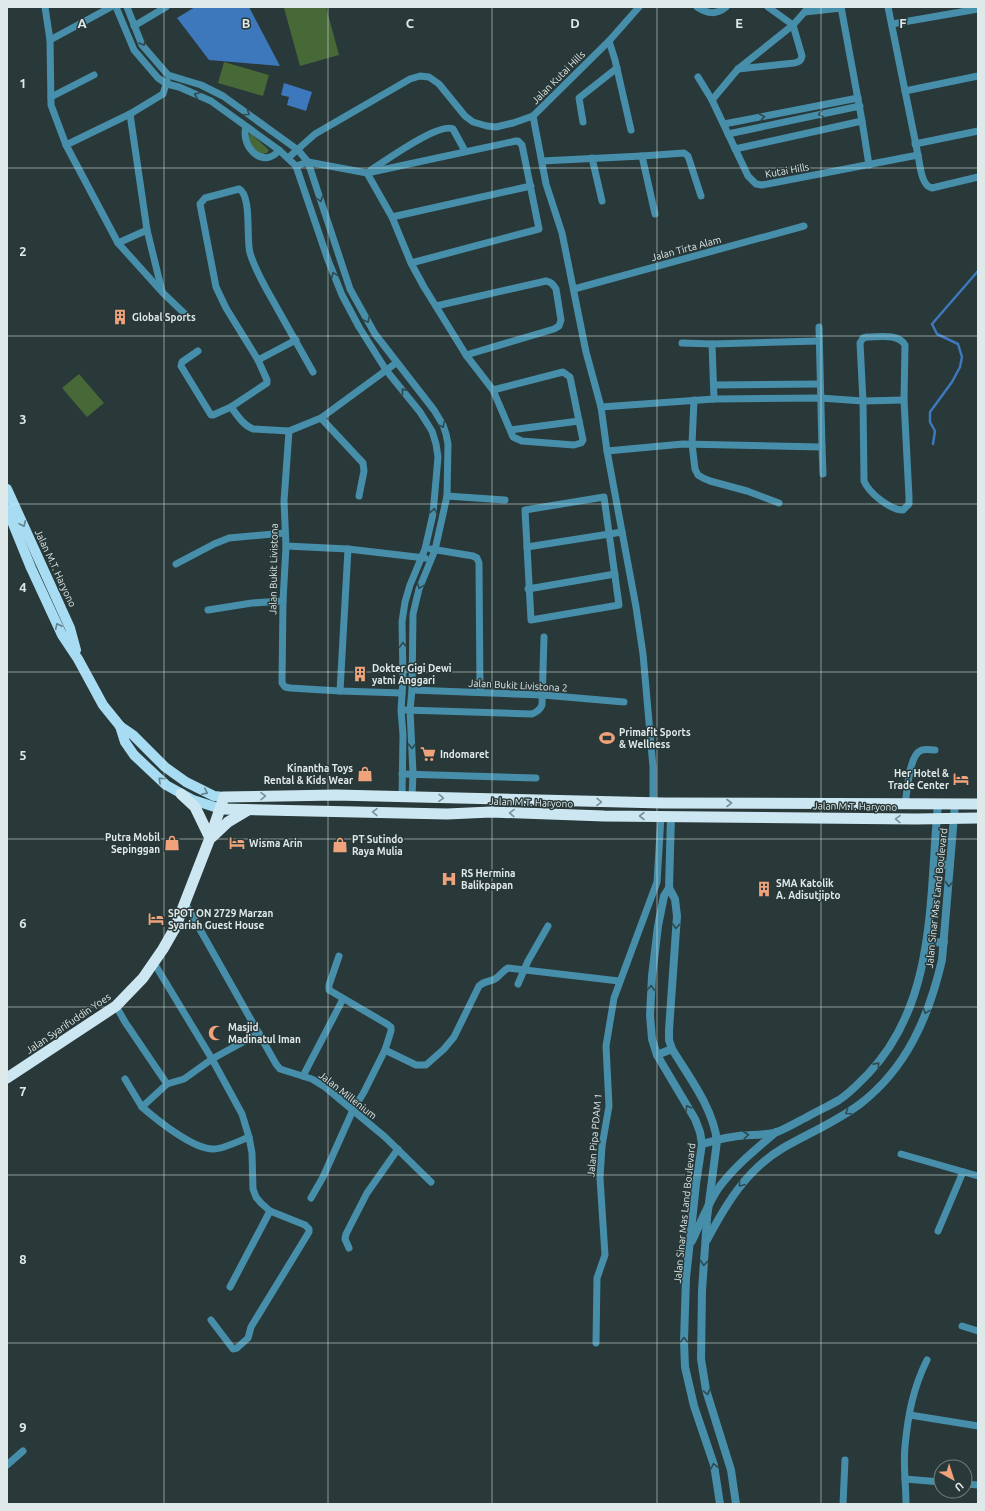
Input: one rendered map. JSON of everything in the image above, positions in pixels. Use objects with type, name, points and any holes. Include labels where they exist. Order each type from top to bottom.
[{"type":"highway","points":[[181,794],[195,807],[210,838],[228,822],[248,810]]},
{"type":"highway","name":"Jalan M.T. Haryono","points":[[224,797],[336,795],[653,803],[906,805],[978,804]]},
{"type":"highway","name":"Jalan Syarifuddin Yoes","points":[[7,1078],[116,1006],[134,988],[154,963],[175,928],[210,838],[224,797]]},
{"type":"highway","name":"Jalan M.T. Haryono","points":[[220,809],[447,814],[491,812],[568,815],[978,818]]},
{"type":"main road","name":"Jalan M.T. Haryono","points":[[7,489],[9,506],[70,628],[78,659],[103,705],[120,726],[133,735],[165,767],[186,782],[214,796],[224,797]]},
{"type":"main road","name":"Jalan M.T. Haryono","points":[[120,726],[125,742],[134,755],[166,785],[181,794],[220,809]]},
{"type":"street","points":[[45,7],[50,40],[51,105],[66,145],[118,243],[163,293],[185,314]]},
{"type":"street","points":[[50,40],[111,7]]},
{"type":"street","points":[[116,7],[134,50],[158,78],[167,84],[211,101],[278,150],[296,166],[328,260],[342,295],[358,327],[386,370],[420,412],[432,431],[438,457],[436,498],[425,549],[410,585],[403,612],[403,679],[401,710],[403,735],[402,774],[407,796]]},
{"type":"street","points":[[128,7],[142,44],[168,75],[201,85],[223,96],[298,150],[308,162],[350,289],[374,334],[434,410],[443,425],[448,444],[447,496],[435,550],[417,595],[413,614],[412,698],[410,710],[413,773],[407,796]]},
{"type":"street","points":[[134,26],[166,7]]},
{"type":"street","name":"Jalan Kutai Hills","points":[[298,150],[315,134],[410,79],[420,76],[429,77],[438,84],[465,116],[473,122],[496,127],[533,116],[609,40],[639,7]]},
{"type":"street","points":[[697,7],[708,14],[717,12],[726,7]]},
{"type":"street","points":[[738,69],[794,63],[800,61],[802,56],[793,25],[768,7]]},
{"type":"street","points":[[888,7],[924,183],[928,188],[932,188],[978,178]]},
{"type":"street","points":[[712,100],[738,69],[793,25],[807,10],[841,8],[860,106],[869,165]]},
{"type":"street","points":[[892,24],[978,10]]},
{"type":"street","points":[[609,40],[631,130]]},
{"type":"street","points":[[583,122],[579,98],[617,68]]},
{"type":"street","points":[[51,97],[94,75]]},
{"type":"street","points":[[66,145],[130,114],[163,94],[167,84],[168,75]]},
{"type":"street","points":[[905,91],[978,76]]},
{"type":"street","name":"Kutai Hills","points":[[698,77],[712,100],[748,176],[756,184],[762,185],[918,155]]},
{"type":"street","points":[[724,124],[858,98]]},
{"type":"street","points":[[728,134],[860,106]]},
{"type":"street","points":[[130,114],[147,230],[163,293]]},
{"type":"street","points":[[533,116],[546,184],[562,233],[586,352],[601,406],[643,654],[653,768],[653,803]]},
{"type":"street","points":[[735,149],[862,121]]},
{"type":"street","points":[[246,127],[244,134],[245,140],[250,150],[254,154],[258,156],[271,156],[276,154],[278,150]]},
{"type":"street","points":[[367,173],[410,145],[441,129],[449,127],[453,129],[466,151]]},
{"type":"street","points":[[915,144],[978,131]]},
{"type":"street","points":[[296,166],[308,162],[367,173],[518,141],[522,146],[539,229],[411,263]]},
{"type":"street","points":[[288,158],[298,150]]},
{"type":"street","points":[[542,161],[642,156],[680,152],[686,154],[701,196]]},
{"type":"street","points":[[642,156],[654,214]]},
{"type":"street","points":[[592,158],[602,202]]},
{"type":"street","points":[[367,173],[392,217],[411,263],[424,287],[466,355],[493,390],[513,437],[522,441],[574,445],[581,443],[583,440],[570,377],[566,373],[563,372],[493,390]]},
{"type":"street","points":[[392,217],[531,186]]},
{"type":"street","points":[[198,351],[182,362],[183,369],[209,413],[213,415],[231,407],[267,383],[258,360],[226,308],[216,287],[200,204],[202,199],[239,189],[243,192],[248,213],[250,251],[256,271],[313,372]]},
{"type":"street","name":"Jalan Tirta Alam","points":[[574,289],[804,226]]},
{"type":"street","points":[[118,243],[147,230]]},
{"type":"street","points":[[436,306],[546,281],[549,281],[556,288],[561,320],[559,326],[554,329],[466,355]]},
{"type":"street","points":[[819,327],[819,384],[823,474]]},
{"type":"street","points":[[881,336],[899,338],[904,345],[904,400],[909,497],[909,504],[903,510],[899,510],[880,500],[870,490],[864,481],[863,400],[860,343],[863,338],[868,337],[881,336]]},
{"type":"street","points":[[258,360],[296,340]]},
{"type":"street","points":[[682,343],[712,344],[819,341]]},
{"type":"street","points":[[712,344],[714,399]]},
{"type":"street","points":[[231,407],[249,428],[289,432],[321,418],[396,363]]},
{"type":"street","points":[[714,385],[819,384]]},
{"type":"street","points":[[601,406],[714,399],[820,398],[904,400]]},
{"type":"street","points":[[694,400],[692,444],[695,469],[703,478],[779,503]]},
{"type":"street","points":[[321,418],[363,463],[364,471],[359,496]]},
{"type":"street","points":[[510,430],[579,421]]},
{"type":"street","name":"Jalan Bukit Livistona","points":[[289,432],[284,501],[284,533],[286,546],[282,601],[282,683],[285,687],[290,688],[340,691]]},
{"type":"street","points":[[436,444],[448,444]]},
{"type":"street","points":[[608,450],[692,444],[822,447]]},
{"type":"street","points":[[447,496],[505,500]]},
{"type":"street","points":[[604,497],[619,605],[531,620],[528,589],[527,547],[525,510],[604,497]]},
{"type":"street","points":[[527,547],[622,532]]},
{"type":"street","points":[[176,564],[214,544],[229,538],[284,533]]},
{"type":"street","points":[[286,546],[431,558]]},
{"type":"street","points":[[425,549],[472,556],[477,558],[479,563],[480,692]]},
{"type":"street","points":[[348,550],[340,691],[402,695],[412,698]]},
{"type":"street","points":[[528,589],[614,574]]},
{"type":"street","points":[[208,610],[252,603],[282,601]]},
{"type":"street","points":[[401,710],[536,713],[540,709],[543,695],[544,637]]},
{"type":"street","points":[[403,679],[412,679]]},
{"type":"street","name":"Jalan Bukit Livistona 2","points":[[412,690],[543,695],[624,702]]},
{"type":"street","points":[[906,805],[912,761],[916,754],[920,751],[925,749],[935,750]]},
{"type":"street","points":[[402,774],[413,773],[536,778]]},
{"type":"street","name":"Jalan Sinar Mas Land Boulevard","points":[[706,1242],[734,1193],[754,1170],[782,1148],[836,1120],[861,1103],[896,1067],[908,1052],[924,1018],[938,975],[944,942],[955,804]]},
{"type":"street","name":"Jalan Sinar Mas Land Boulevard","points":[[717,1141],[731,1137],[776,1132],[840,1099],[855,1087],[879,1062],[897,1037],[921,973],[927,943],[935,864],[938,805]]},
{"type":"street","points":[[666,816],[669,888]]},
{"type":"street","name":"Jalan Pipa PDAM 1","points":[[596,1343],[597,1278],[605,1255],[600,1178],[602,1146],[609,1106],[606,1046],[614,998],[619,981],[657,882],[666,816]]},
{"type":"street","points":[[935,864],[950,864]]},
{"type":"street","name":"Jalan Sinar Mas Land Boulevard","points":[[669,888],[674,899],[677,916],[669,1040],[672,1049],[707,1107],[713,1121],[717,1141],[708,1206],[702,1291],[701,1359],[706,1390],[731,1470],[736,1504]]},
{"type":"street","name":"Jalan Sinar Mas Land Boulevard","points":[[669,888],[664,896],[661,908],[652,976],[650,1014],[652,1039],[657,1055],[695,1119],[700,1132],[702,1144],[696,1184],[686,1286],[684,1341],[685,1367],[694,1406],[714,1465],[720,1504]]},
{"type":"street","name":"Jalan Millenium","points":[[185,903],[280,1069],[318,1082],[398,1149],[431,1182]]},
{"type":"street","points":[[518,984],[524,969],[548,926]]},
{"type":"street","points":[[927,943],[944,942]]},
{"type":"street","points":[[311,1198],[323,1177],[353,1110],[364,1092],[391,1035],[391,1028],[382,1020],[331,992],[329,988],[339,956]]},
{"type":"street","points":[[154,963],[212,1059],[242,1114],[252,1153],[253,1189],[256,1197],[270,1211],[305,1225],[309,1229],[309,1232],[251,1327],[248,1338],[237,1348],[232,1349],[212,1320]]},
{"type":"street","points":[[385,1050],[416,1065],[426,1065],[444,1049],[454,1037],[481,984],[494,979],[503,970],[508,968],[619,981]]},
{"type":"street","points":[[303,1076],[343,999]]},
{"type":"street","points":[[116,1006],[125,1022],[167,1084]]},
{"type":"street","points":[[142,1107],[167,1084],[179,1082],[212,1059],[259,1033]]},
{"type":"street","points":[[657,1055],[672,1049]]},
{"type":"street","points":[[125,1079],[142,1107],[187,1140],[205,1148],[215,1149],[249,1137]]},
{"type":"street","points":[[689,1248],[708,1206],[720,1186],[744,1160],[776,1132]]},
{"type":"street","points":[[702,1144],[717,1141]]},
{"type":"street","points":[[349,1248],[345,1239],[346,1234],[367,1193],[398,1149]]},
{"type":"street","points":[[902,1154],[978,1176]]},
{"type":"street","points":[[744,1160],[754,1170]]},
{"type":"street","points":[[938,1232],[964,1172]]},
{"type":"street","points":[[230,1287],[270,1211]]},
{"type":"street","points":[[962,1326],[978,1330]]},
{"type":"street","points":[[906,1504],[905,1446],[914,1389],[927,1360]]},
{"type":"street","points":[[910,1414],[978,1426]]},
{"type":"street","points":[[7,1465],[23,1451]]},
{"type":"street","points":[[843,1504],[845,1460]]},
{"type":"street","points":[[905,1480],[933,1482]]},
{"type":"green space","points":[[326,7],[339,55],[300,66],[284,8]]},
{"type":"green space","points":[[224,62],[269,75],[263,96],[218,83]]},
{"type":"green space","points":[[250,133],[269,150],[267,153],[262,154],[253,151],[248,138]]},
{"type":"green space","points":[[79,374],[104,403],[87,417],[62,388]]},
{"type":"water","points":[[195,7],[249,7],[280,66],[209,60],[177,18]]},
{"type":"water","points":[[284,83],[312,92],[306,111],[287,105],[289,97],[281,95]]},
{"type":"waterway","points":[[933,444],[935,431],[930,422],[930,412],[952,382],[960,367],[962,357],[958,344],[937,334],[932,324],[978,271]]},
{"type":"place","name":"Global Sports","points":[[120,317]]},
{"type":"place","name":"Dokter Gigi Dewi yatni Anggari","points":[[360,674]]},
{"type":"place","name":"Primafit Sports & Wellness","points":[[607,738]]},
{"type":"place","name":"Indomaret","points":[[428,754]]},
{"type":"place","name":"Kinantha Toys Rental & Kids Wear","points":[[365,774]]},
{"type":"place","name":"Her Hotel & Trade Center","points":[[961,779]]},
{"type":"place","name":"Putra Mobil Sepinggan","points":[[172,843]]},
{"type":"place","name":"Wisma Arin","points":[[237,843]]},
{"type":"place","name":"PT Sutindo Raya Mulia","points":[[340,845]]},
{"type":"place","name":"RS Hermina Balikpapan","points":[[449,879]]},
{"type":"place","name":"SMA Katolik A. Adisutjipto","points":[[764,889]]},
{"type":"place","name":"SPOT ON 2729 Marzan Syariah Guest House","points":[[156,919]]},
{"type":"place","name":"Masjid Madinatul Iman","points":[[216,1033]]}]
